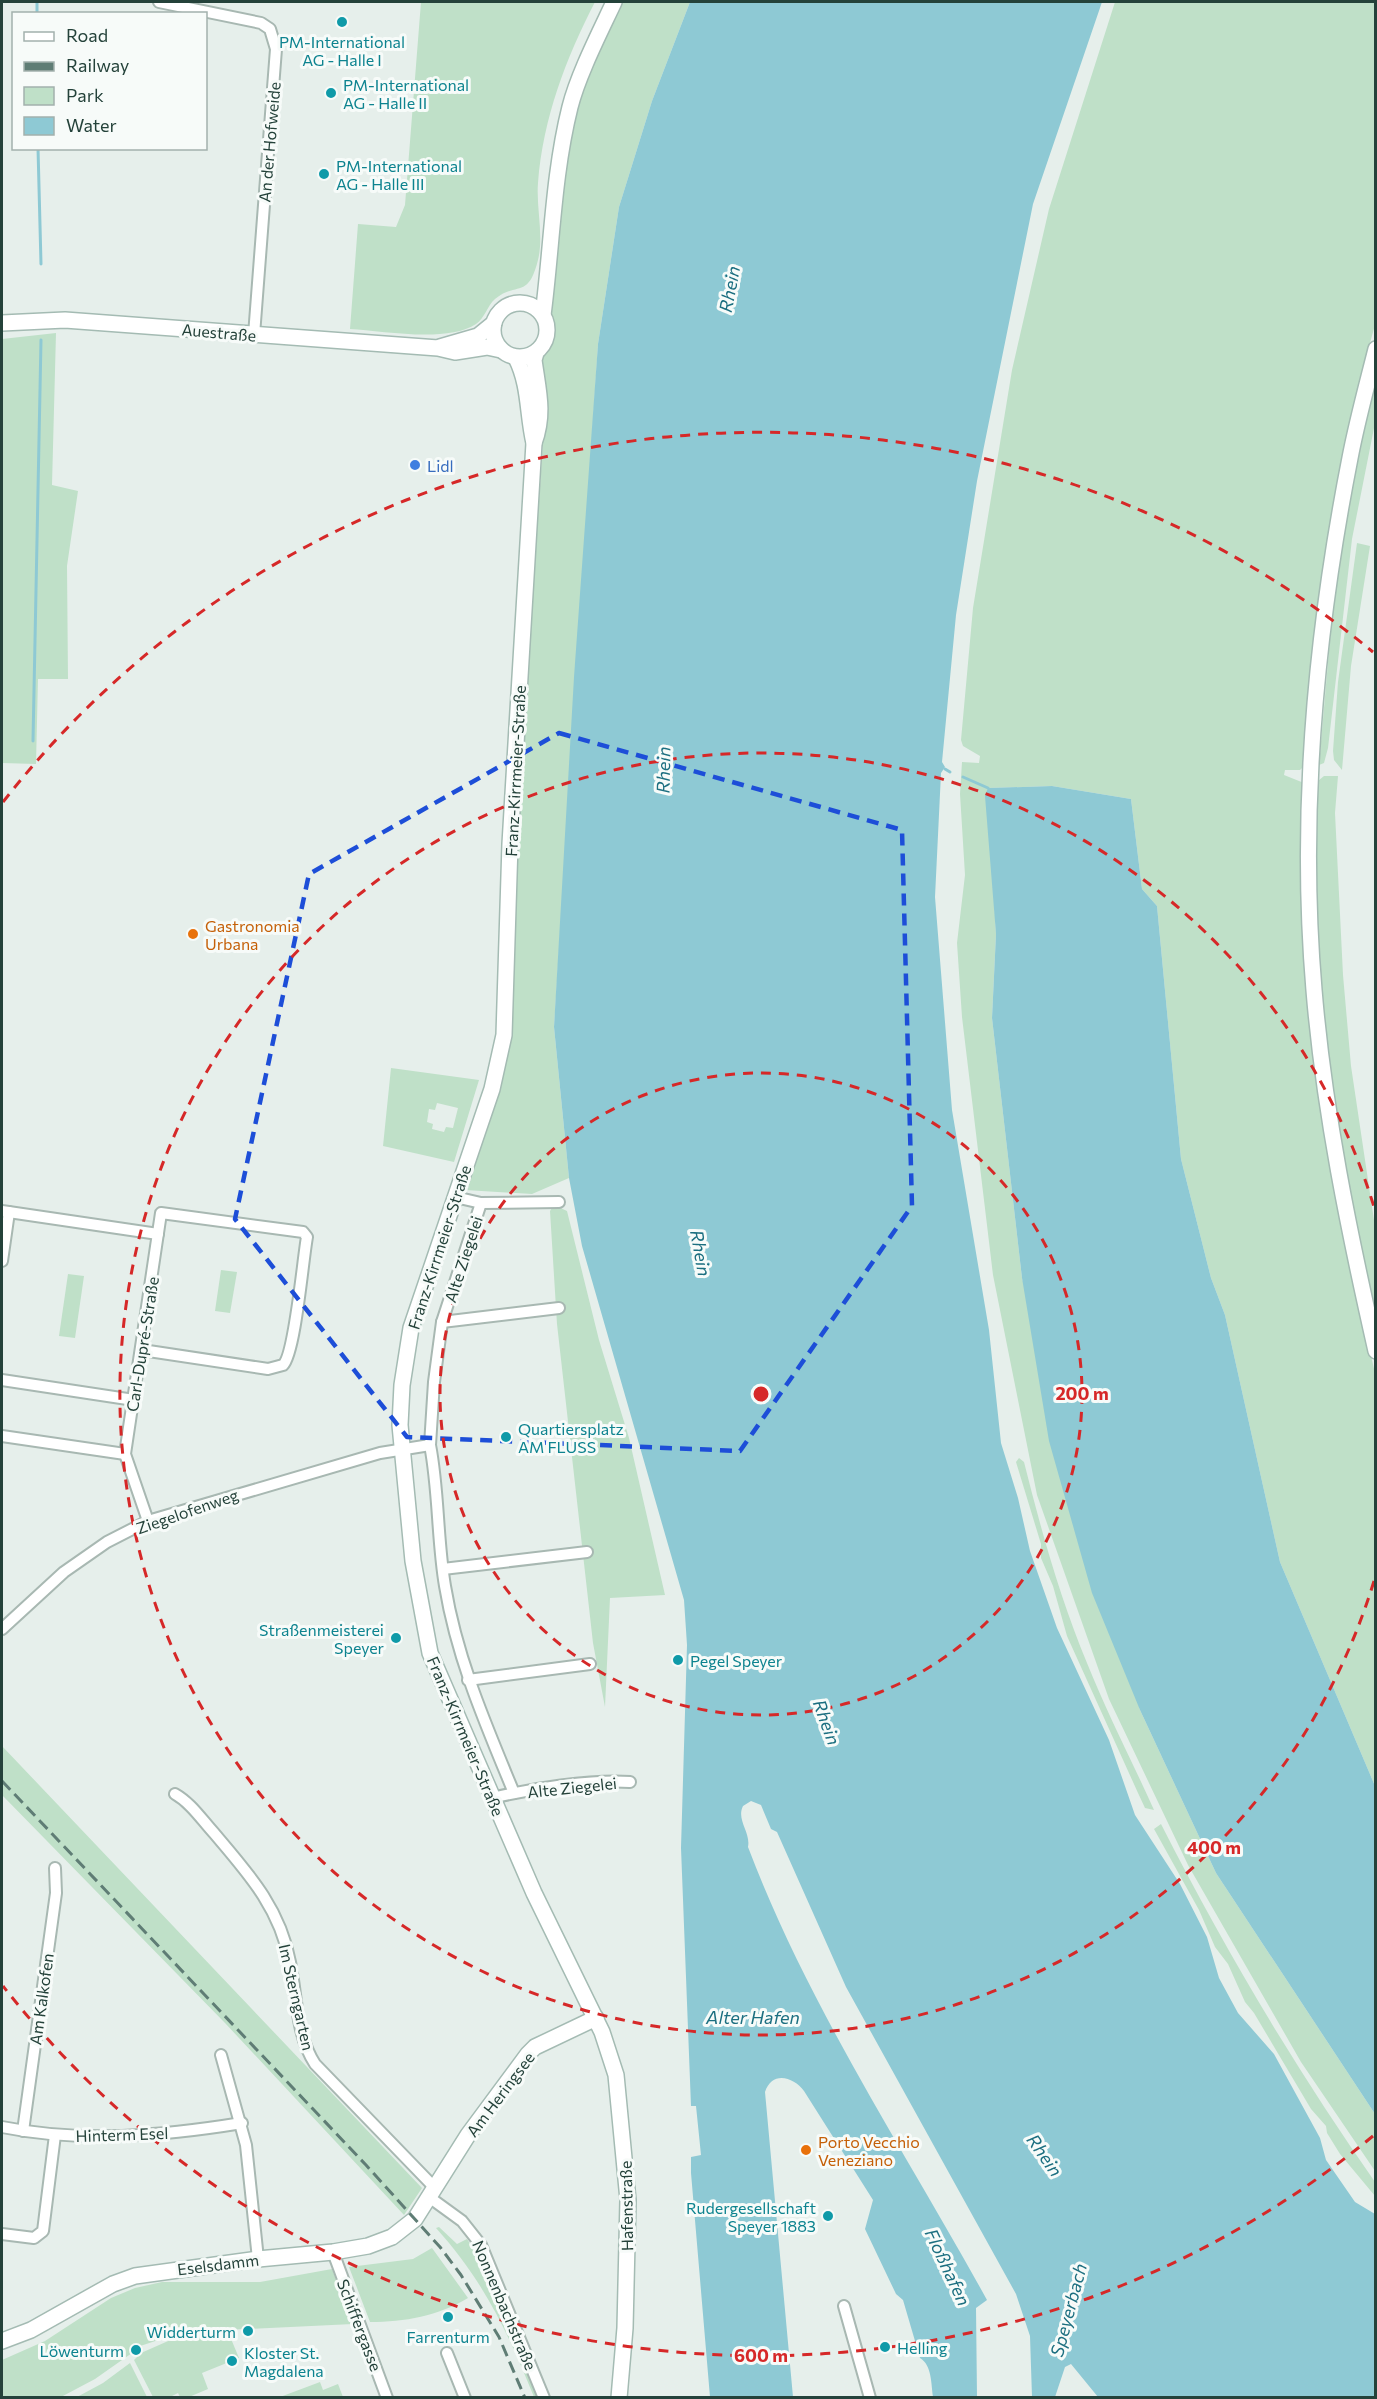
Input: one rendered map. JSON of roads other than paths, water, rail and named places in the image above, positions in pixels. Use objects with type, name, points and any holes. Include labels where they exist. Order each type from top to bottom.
[{"type":"street","name":"An der Hofweide","points":[[159,2],[261,22],[270,29],[274,39],[274,86],[254,335]]},
{"type":"street","name":"Franz-Kirrmeier-Straße","points":[[534,443],[541,424],[541,404],[534,360],[548,333],[543,315],[556,181],[571,104],[614,2]]},
{"type":"street","name":"Franz-Kirrmeier-Straße","points":[[526,303],[537,291],[549,264]]},
{"type":"street","points":[[536,353],[516,358],[501,350],[493,335],[494,323],[497,316],[508,306],[526,303],[543,315]]},
{"type":"street","name":"Auestraße","points":[[2,323],[65,320],[438,348],[455,352],[487,347],[501,350]]},
{"type":"street","name":"Auestraße","points":[[438,348],[478,336],[494,323]]},
{"type":"street","points":[[1376,349],[1350,455],[1337,526],[1321,649],[1313,773],[1310,888],[1314,988],[1327,1103],[1356,1263],[1376,1351]]},
{"type":"street","name":"Franz-Kirrmeier-Straße","points":[[516,358],[528,387],[530,425],[534,443],[510,844],[504,1035],[492,1089],[411,1328],[402,1385],[401,1449],[413,1561],[430,1653],[534,1893],[596,2019]]},
{"type":"street","points":[[455,1197],[481,1203]]},
{"type":"street","name":"Alte Ziegelei","points":[[514,1793],[468,1680],[448,1605],[430,1445],[434,1382],[442,1322],[481,1203],[559,1202]]},
{"type":"street","points":[[2,1261],[5,1211],[158,1234],[161,1213],[303,1232],[307,1237],[294,1329],[288,1358],[283,1365],[268,1369],[142,1350]]},
{"type":"street","name":"Carl-Dupré-Straße","points":[[148,1521],[125,1454],[158,1234]]},
{"type":"street","name":"Alte Ziegelei","points":[[442,1322],[559,1308]]},
{"type":"street","points":[[2,1380],[134,1400]]},
{"type":"street","points":[[2,1436],[125,1454]]},
{"type":"street","points":[[401,1449],[430,1445]]},
{"type":"street","name":"Ziegelofenweg","points":[[2,1629],[64,1572],[107,1542],[148,1521],[359,1458],[401,1449]]},
{"type":"street","points":[[443,1569],[586,1552]]},
{"type":"street","points":[[468,1680],[590,1664]]},
{"type":"street","name":"Alte Ziegelei","points":[[492,1798],[514,1793],[606,1782],[630,1782]]},
{"type":"street","name":"Im Sterngarten","points":[[175,1794],[188,1804],[246,1870],[271,1907],[288,1952],[304,2043],[315,2064],[432,2193]]},
{"type":"street","name":"Am Kalkofen","points":[[22,2131],[56,1893],[55,1868]]},
{"type":"street","name":"Am Heringsee","points":[[432,2193],[474,2126],[528,2054],[544,2043],[596,2019]]},
{"type":"street","name":"Hafenstraße","points":[[596,2019],[616,2075],[626,2155],[628,2200],[625,2328],[619,2397]]},
{"type":"street","points":[[221,2055],[242,2123],[258,2259]]},
{"type":"street","name":"Hinterm Esel","points":[[2,2127],[55,2136],[156,2134],[242,2123]]},
{"type":"street","points":[[2,2234],[34,2238],[43,2230],[55,2136]]},
{"type":"street","name":"Eselsdamm","points":[[2,2341],[31,2330],[97,2292],[135,2276],[258,2259],[333,2252],[368,2246],[392,2238],[415,2219],[432,2193]]},
{"type":"street","name":"Nonnenbachstraße","points":[[432,2193],[462,2221],[481,2245],[544,2397]]},
{"type":"street","name":"Schiffergasse","points":[[333,2252],[387,2397]]},
{"type":"street","points":[[844,2306],[870,2397]]},
{"type":"street","points":[[447,2353],[465,2397]]},
{"type":"water","points":[[690,2],[1102,2],[1033,204],[977,481],[956,615],[942,762],[945,767],[941,773],[935,897],[952,1110],[989,1330],[1001,1443],[1018,1498],[1030,1551],[1057,1628],[1109,1740],[1135,1815],[1180,1884],[1207,1937],[1219,1978],[1238,2013],[1274,2054],[1320,2138],[1326,2160],[1355,2202],[1375,2214],[1375,2397],[1098,2397],[1071,2364],[1065,2367],[1055,2397],[1032,2397],[1030,2336],[1016,2294],[846,1987],[777,1832],[771,1829],[761,1805],[751,1801],[743,1806],[741,1811],[748,1836],[748,1847],[799,1964],[859,2077],[987,2300],[976,2308],[977,2397],[933,2397],[929,2370],[920,2358],[903,2300],[896,2294],[865,2229],[873,2200],[804,2091],[789,2079],[778,2078],[768,2085],[765,2092],[793,2397],[710,2397],[691,2173],[691,2157],[701,2155],[696,2106],[691,2106],[681,1848],[687,1645],[684,1600],[582,1246],[569,1178],[554,1027],[574,677],[598,344],[619,207],[652,101]]},
{"type":"water","points":[[1052,786],[1131,799],[1142,889],[1157,906],[1181,1159],[1211,1278],[1225,1315],[1280,1562],[1375,1786],[1375,2114],[1216,1873],[1140,1710],[1092,1593],[1049,1441],[1022,1278],[992,1018],[996,934],[985,796],[988,788]]},
{"type":"waterway","points":[[37,2],[37,12]]},
{"type":"waterway","points":[[38,150],[41,264]]},
{"type":"waterway","points":[[33,741],[41,340]]},
{"type":"waterway","points":[[945,769],[950,772]]},
{"type":"waterway","points":[[963,777],[988,788]]},
{"type":"railway","points":[[2,1781],[366,2165],[440,2247],[461,2275],[499,2337],[525,2398]]},
{"type":"place","name":"PM-International AG - Halle I","points":[[342,22]]},
{"type":"place","name":"PM-International AG - Halle II","points":[[331,93]]},
{"type":"place","name":"PM-International AG - Halle III","points":[[324,174]]},
{"type":"place","name":"Lidl","points":[[415,465]]},
{"type":"place","name":"Gastronomia Urbana","points":[[193,934]]},
{"type":"place","name":"Quartiersplatz AM FLUSS","points":[[506,1437]]},
{"type":"place","name":"Straßenmeisterei Speyer","points":[[396,1638]]},
{"type":"place","name":"Pegel Speyer","points":[[678,1660]]},
{"type":"place","name":"Porto Vecchio Veneziano","points":[[806,2150]]},
{"type":"place","name":"Rudergesellschaft Speyer 1883","points":[[828,2216]]},
{"type":"place","name":"Farrenturm","points":[[448,2317]]},
{"type":"place","name":"Widderturm","points":[[248,2331]]},
{"type":"place","name":"Helling","points":[[885,2347]]},
{"type":"place","name":"Löwenturm","points":[[136,2350]]},
{"type":"place","name":"Kloster St. Magdalena","points":[[232,2361]]},
{"type":"water label","name":"Rhein","points":[[729,289]]},
{"type":"water label","name":"Rhein","points":[[663,770]]},
{"type":"water label","name":"Rhein","points":[[701,1253]]},
{"type":"water label","name":"Rhein","points":[[827,1722]]},
{"type":"water label","name":"Alter Hafen","points":[[753,2017]]},
{"type":"water label","name":"Rhein","points":[[1045,2155]]},
{"type":"water label","name":"Floßhafen","points":[[948,2267]]},
{"type":"water label","name":"Speyerbach","points":[[1068,2310]]}]
